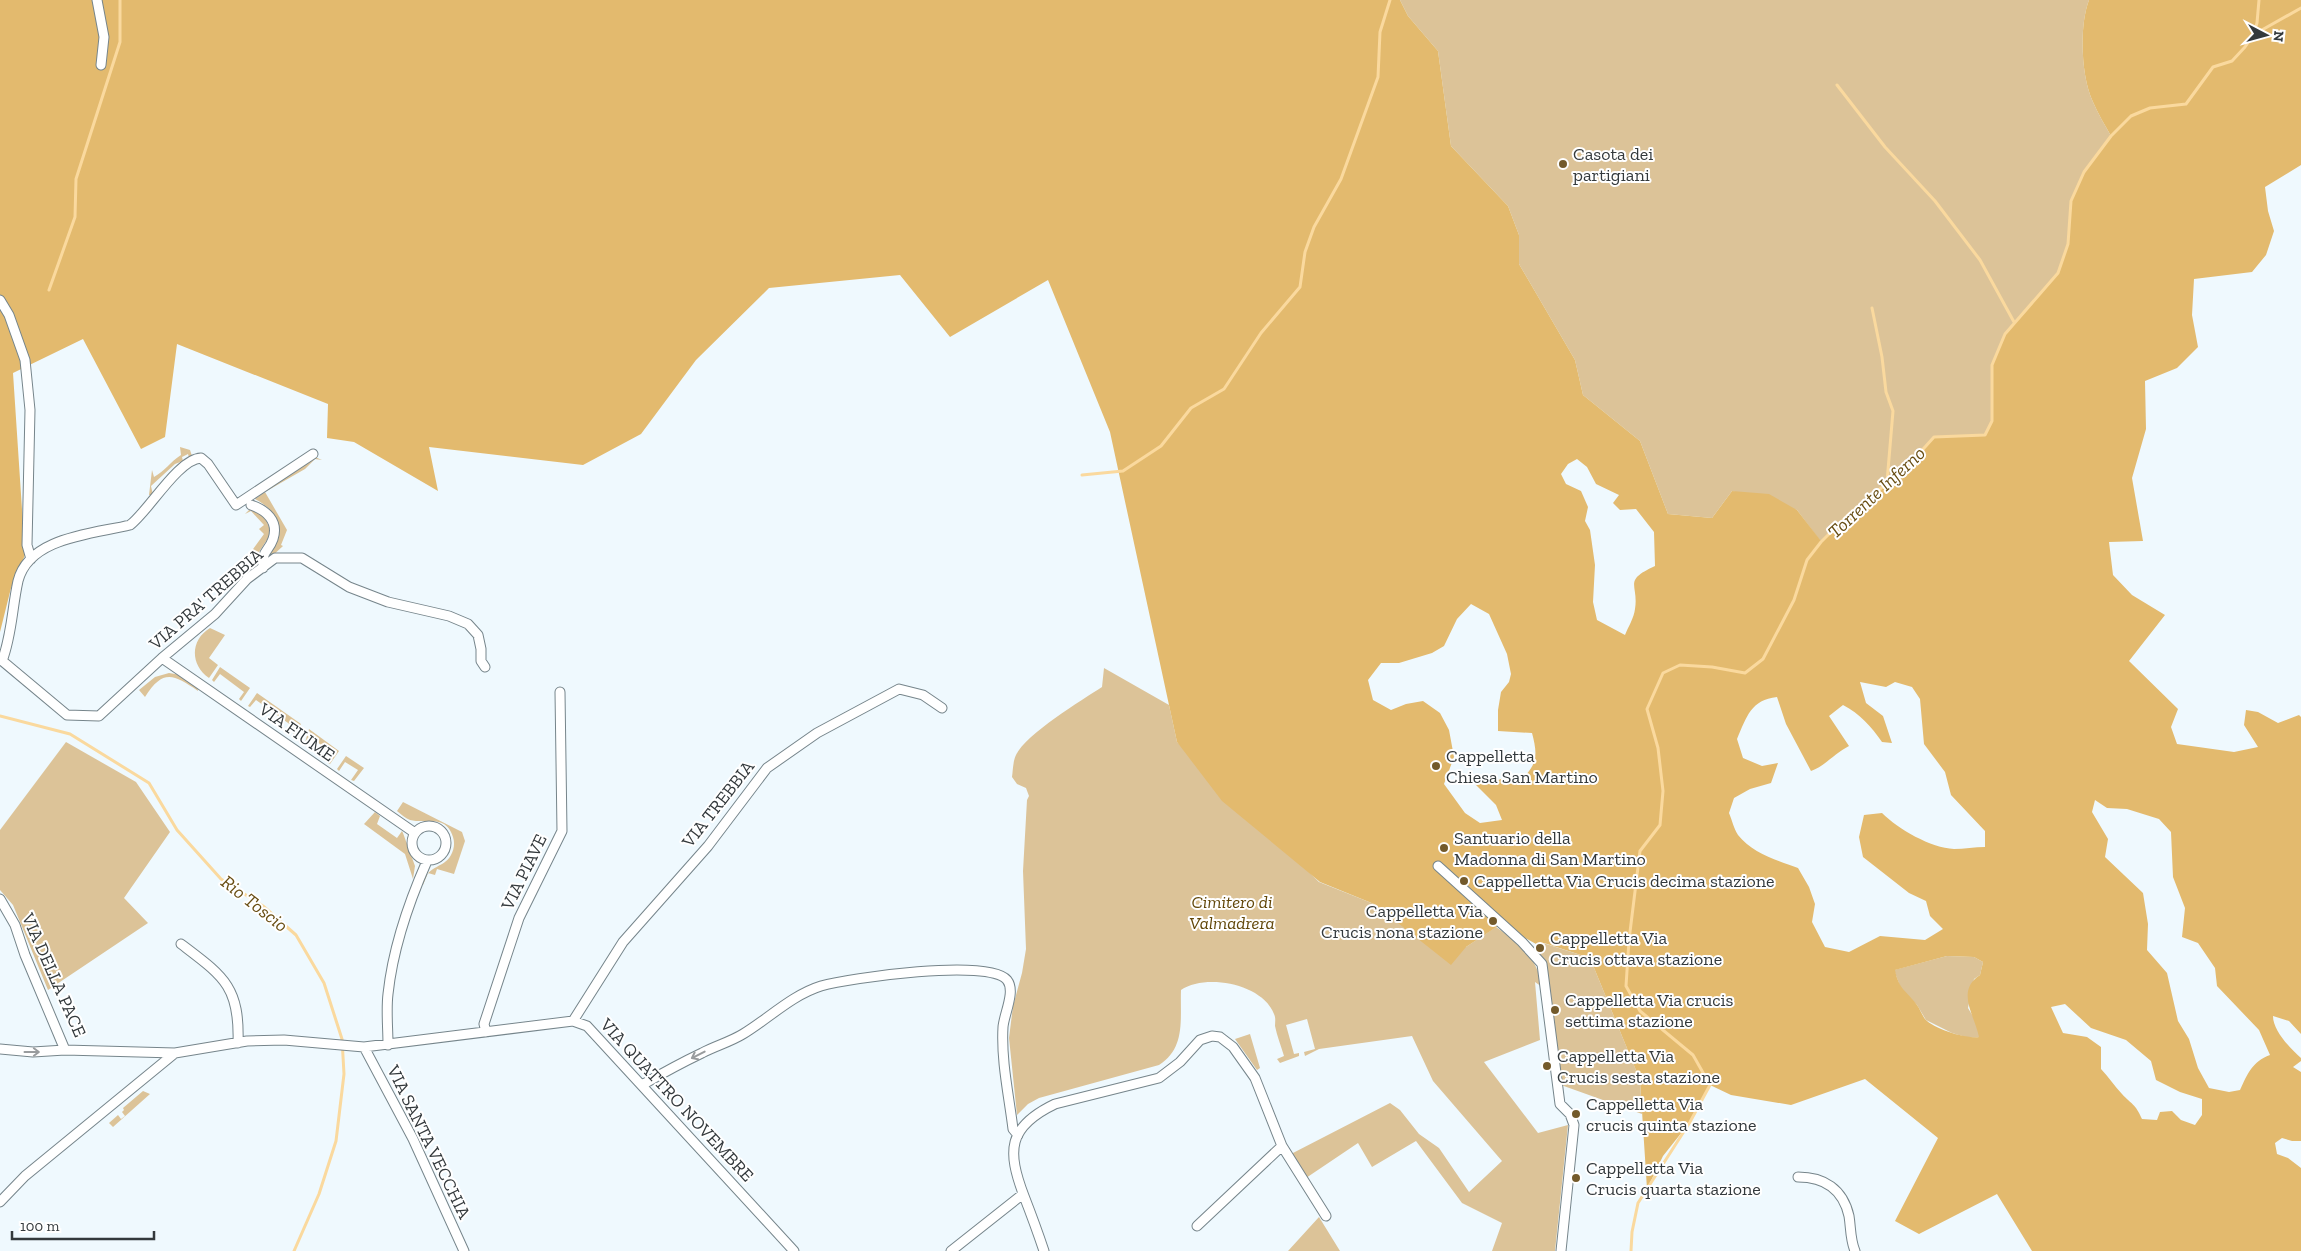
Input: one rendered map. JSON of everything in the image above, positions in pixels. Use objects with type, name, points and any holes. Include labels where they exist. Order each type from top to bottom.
[{"type":"street","points":[[97,0],[104,36],[101,65]]},
{"type":"street","points":[[0,300],[9,315],[25,360],[30,410],[27,545],[31,559]]},
{"type":"street","points":[[1,660],[8,646],[19,580],[25,565],[54,543],[130,525],[140,518],[165,485],[194,458],[201,458],[208,464],[236,505],[313,454]]},
{"type":"street","points":[[251,505],[265,510],[274,523],[273,539],[262,555],[263,568]]},
{"type":"street","name":"VIA PRA' TREBBIA","points":[[1,660],[67,715],[99,716],[162,658],[215,614],[247,579],[275,558],[302,558],[349,587],[388,602],[449,616],[468,624],[478,635],[481,661],[485,667]]},
{"type":"street","name":"VIA FIUME","points":[[162,658],[414,833]]},
{"type":"street","name":"VIA TREBBIA","points":[[573,1021],[623,942],[708,846],[767,768],[817,733],[899,688],[923,695],[942,708]]},
{"type":"street","name":"VIA PIAVE","points":[[486,1032],[484,1024],[519,918],[562,831],[560,692]]},
{"type":"street","points":[[431,826],[438,828],[446,838],[445,852],[435,860],[427,861],[416,854],[412,847],[414,833],[419,828],[431,826]]},
{"type":"street","points":[[388,1045],[388,996],[395,948],[410,900],[427,861]]},
{"type":"street","points":[[1438,866],[1522,942],[1542,964],[1560,1104],[1570,1114],[1574,1125],[1561,1251]]},
{"type":"street","name":"VIA DELLA PACE","points":[[1,903],[15,924],[25,955],[65,1050],[175,1053],[238,1043]]},
{"type":"street","points":[[180,944],[224,979],[234,998],[239,1018],[238,1043]]},
{"type":"street","points":[[642,1085],[702,1053],[742,1035],[803,994],[821,986],[893,974],[958,970],[992,971],[1006,979],[1011,989],[1003,1027],[1004,1066],[1014,1129],[1018,1135]]},
{"type":"street","name":"VIA QUATTRO NOVEMBRE","points":[[238,1043],[284,1040],[364,1047],[573,1021],[587,1026],[791,1250]]},
{"type":"street","points":[[1044,1251],[1014,1167],[1014,1146],[1022,1127],[1040,1110],[1055,1104],[1159,1078],[1180,1062],[1200,1040],[1212,1036],[1226,1041],[1254,1078],[1282,1146],[1326,1216]]},
{"type":"street","name":"VIA SANTA VECCHIA","points":[[364,1047],[413,1139],[464,1251]]},
{"type":"street","points":[[0,1049],[22,1052],[65,1050]]},
{"type":"street","points":[[0,1202],[25,1176],[175,1053]]},
{"type":"street","points":[[1197,1226],[1282,1146]]},
{"type":"street","points":[[1798,1176],[1816,1177],[1832,1186],[1844,1199],[1849,1217],[1850,1238],[1855,1251]]},
{"type":"street","points":[[951,1251],[1024,1194]]},
{"type":"green space","points":[[1400,0],[2089,0],[2083,37],[2086,79],[2095,106],[2111,136],[2084,172],[2071,200],[2068,244],[2058,273],[2005,334],[1992,365],[1992,421],[1985,435],[1934,437],[1907,467],[1848,515],[1821,542],[1797,510],[1732,491],[1712,518],[1668,514],[1640,441],[1583,395],[1575,360],[1519,264],[1519,235],[1508,206],[1451,146],[1438,51],[1408,16]]},
{"type":"green space","points":[[180,447],[190,450],[192,456],[190,461],[188,454],[182,457],[183,461],[175,464],[151,486],[153,495],[149,495],[152,470],[154,477],[181,455]]},
{"type":"green space","points":[[315,457],[322,460],[315,459],[305,469],[265,492]]},
{"type":"green space","points":[[265,492],[287,530],[281,545],[283,546],[270,558],[268,556],[274,547],[279,531],[275,517],[264,504],[255,499]]},
{"type":"green space","points":[[249,510],[258,512],[264,518],[269,526],[270,535],[257,555],[253,554],[249,557],[264,534],[259,529],[264,525],[251,511],[245,514]]},
{"type":"green space","points":[[210,628],[225,635],[209,658],[218,665],[209,678],[198,666],[195,653],[199,639]]},
{"type":"green space","points":[[220,667],[250,688],[241,701],[239,699],[244,692],[220,674],[214,682],[212,680]]},
{"type":"green space","name":"Cimitero di Valmadrera","points":[[1104,668],[1169,705],[1177,742],[1319,882],[1374,904],[1393,917],[1466,947],[1496,927],[1520,945],[1532,959],[1542,987],[1535,982],[1540,1040],[1484,1062],[1538,1133],[1568,1125],[1555,1251],[1492,1251],[1502,1223],[1462,1203],[1416,1141],[1372,1167],[1358,1143],[1306,1178],[1291,1154],[1390,1103],[1400,1110],[1419,1134],[1439,1148],[1469,1192],[1502,1161],[1433,1081],[1412,1036],[1319,1049],[1305,1056],[1304,1052],[1315,1049],[1307,1019],[1286,1025],[1294,1054],[1299,1053],[1299,1056],[1280,1063],[1277,1059],[1284,1056],[1275,1026],[1275,1016],[1268,1004],[1258,995],[1233,984],[1205,982],[1181,990],[1181,1022],[1178,1041],[1168,1058],[1159,1065],[1039,1098],[1028,1104],[1017,1115],[1009,1038],[1013,1006],[1026,949],[1023,871],[1027,800],[1029,796],[1026,788],[1017,784],[1012,777],[1014,763],[1016,755],[1031,737],[1055,718],[1102,687]]},
{"type":"green space","points":[[169,673],[181,675],[197,685],[198,691],[182,681],[169,677],[157,682],[145,697],[139,690],[155,677]]},
{"type":"green space","points":[[257,693],[301,724],[292,737],[295,728],[256,700],[250,707],[248,706]]},
{"type":"green space","points":[[309,729],[339,751],[330,764],[328,763],[333,754],[312,738],[304,746]]},
{"type":"green space","points":[[66,742],[136,782],[170,832],[124,898],[148,923],[48,990],[13,905],[0,890],[0,830]]},
{"type":"green space","points":[[346,756],[364,768],[354,781],[351,780],[358,770],[345,762],[339,771],[337,769]]},
{"type":"green space","points":[[403,802],[462,832],[465,841],[454,874],[437,869],[435,875],[428,873],[448,859],[452,853],[454,842],[450,830],[446,825],[435,821],[416,821],[406,818],[397,811]]},
{"type":"green space","points":[[375,812],[380,816],[377,824],[397,838],[402,831],[415,866],[413,879],[405,854],[364,824]]},
{"type":"green space","points":[[428,874],[423,885],[421,884],[425,877]]},
{"type":"green space","points":[[1543,943],[1590,958],[1640,1080],[1642,1114],[1561,1085],[1543,961],[1536,944]]},
{"type":"green space","points":[[1947,956],[1974,957],[1983,962],[1980,975],[1974,979],[1968,1008],[1977,1023],[1980,1037],[1969,1038],[1952,1033],[1926,1020],[1917,1005],[1901,989],[1894,970]]},
{"type":"green space","points":[[1250,1034],[1260,1068],[1257,1070],[1235,1039]]},
{"type":"green space","points":[[143,1091],[150,1094],[113,1127],[109,1123],[118,1115],[121,1119],[125,1116],[122,1112],[123,1108]]},
{"type":"green space","points":[[1319,1217],[1340,1251],[1288,1251]]},
{"type":"shaded area","points":[[0,0],[1400,0],[1408,16],[1438,51],[1451,146],[1508,206],[1519,235],[1519,264],[1575,360],[1583,395],[1640,441],[1668,514],[1712,518],[1732,491],[1769,494],[1797,510],[1821,541],[1848,515],[1907,467],[1934,437],[1985,435],[1992,421],[1992,365],[2005,334],[2058,273],[2068,244],[2071,201],[2084,172],[2111,136],[2095,106],[2086,79],[2083,37],[2089,0],[2301,0],[2301,165],[2265,187],[2268,211],[2274,231],[2266,255],[2252,272],[2194,279],[2192,315],[2198,347],[2177,368],[2145,381],[2146,429],[2132,478],[2143,541],[2109,542],[2113,575],[2132,595],[2165,615],[2129,661],[2178,709],[2171,727],[2177,744],[2234,752],[2258,747],[2244,725],[2246,710],[2258,712],[2278,723],[2299,715],[2301,717],[2301,1034],[2289,1021],[2273,1016],[2279,1033],[2301,1058],[2301,1061],[2293,1067],[2301,1072],[2301,1141],[2282,1138],[2275,1143],[2277,1154],[2288,1158],[2301,1168],[2301,1251],[2032,1251],[1997,1194],[1919,1234],[1895,1221],[1938,1138],[1865,1079],[1791,1105],[1731,1095],[1710,1085],[1690,1122],[1663,1156],[1647,1189],[1640,1080],[1590,958],[1544,943],[1536,944],[1501,924],[1466,947],[1451,965],[1374,904],[1320,882],[1222,801],[1177,742],[1110,432],[1048,280],[950,337],[900,275],[769,288],[696,360],[641,434],[583,465],[429,447],[438,491],[354,442],[327,438],[328,404],[177,344],[165,437],[141,449],[83,339],[13,373],[25,555],[11,588],[0,632]],"holes":[[[1577,459],[1587,467],[1596,484],[1619,495],[1613,503],[1620,510],[1636,509],[1654,532],[1655,566],[1645,571],[1635,580],[1636,601],[1632,619],[1625,635],[1597,620],[1593,602],[1595,565],[1590,530],[1585,521],[1588,507],[1581,491],[1566,484],[1561,474],[1568,464]],[[1471,604],[1489,614],[1507,654],[1511,674],[1509,682],[1501,692],[1498,710],[1498,731],[1532,733],[1535,746],[1534,761],[1525,776],[1515,774],[1490,783],[1481,777],[1469,775],[1472,781],[1496,805],[1502,820],[1480,823],[1465,813],[1444,784],[1454,757],[1449,730],[1440,713],[1423,701],[1406,704],[1391,710],[1373,700],[1368,680],[1381,663],[1399,663],[1432,653],[1444,646],[1457,619]],[[1860,682],[1886,687],[1895,682],[1912,687],[1920,699],[1924,744],[1945,772],[1951,795],[1985,831],[1985,847],[1945,848],[1915,837],[1882,813],[1864,815],[1859,837],[1863,857],[1909,893],[1926,901],[1930,916],[1943,929],[1925,940],[1880,936],[1849,952],[1825,947],[1812,922],[1815,904],[1809,887],[1798,868],[1758,852],[1738,835],[1729,813],[1734,798],[1750,789],[1771,783],[1778,763],[1762,766],[1743,758],[1737,739],[1751,710],[1761,702],[1777,697],[1786,724],[1811,771],[1849,746],[1829,716],[1843,705],[1865,721],[1882,742],[1892,743],[1883,716],[1866,703]],[[2095,800],[2107,808],[2127,809],[2159,819],[2171,832],[2173,877],[2185,908],[2182,937],[2198,943],[2215,968],[2217,986],[2259,1030],[2270,1055],[2259,1061],[2248,1073],[2240,1090],[2229,1092],[2209,1088],[2198,1068],[2189,1039],[2178,1021],[2167,973],[2147,950],[2148,924],[2143,893],[2105,857],[2108,839],[2092,812]],[[1947,956],[1974,957],[1983,962],[1980,975],[1973,981],[1969,988],[1968,996],[1979,1037],[1950,1033],[1929,1023],[1901,986],[1895,970]],[[2065,1004],[2091,1028],[2126,1040],[2151,1061],[2156,1080],[2180,1092],[2202,1099],[2202,1115],[2195,1125],[2181,1120],[2172,1111],[2160,1112],[2157,1120],[2142,1119],[2135,1107],[2101,1069],[2101,1047],[2087,1037],[2063,1033],[2051,1007]]]},
{"type":"waterway","points":[[49,290],[75,217],[76,179],[120,42],[120,0]]},
{"type":"waterway","points":[[1082,475],[1123,471],[1161,446],[1191,408],[1224,389],[1261,333],[1300,287],[1305,252],[1314,227],[1341,179],[1378,77],[1380,32],[1390,0]]},
{"type":"waterway","name":"Torrente Inferno","points":[[1631,1251],[1632,1232],[1638,1203],[1690,1122],[1710,1085],[1693,1055],[1640,1011],[1626,986],[1629,940],[1640,851],[1660,825],[1663,791],[1658,748],[1647,709],[1663,673],[1680,665],[1712,667],[1745,673],[1763,659],[1794,600],[1807,560],[1821,542],[1848,515],[1907,467],[1934,437],[1985,435],[1992,421],[1992,365],[2005,334],[2058,273],[2068,244],[2071,201],[2084,172],[2111,136],[2131,116],[2150,108],[2186,104],[2213,67],[2232,61],[2253,35],[2257,23],[2259,0]]},
{"type":"waterway","points":[[2253,35],[2301,8]]},
{"type":"waterway","points":[[1837,85],[1885,147],[1935,201],[1980,260],[2014,322]]},
{"type":"waterway","points":[[1872,308],[1882,357],[1886,392],[1893,411],[1887,482]]},
{"type":"waterway","name":"Rio Toscio","points":[[0,716],[70,734],[149,783],[177,830],[221,879],[263,906],[296,935],[324,983],[342,1039],[344,1074],[336,1141],[319,1194],[294,1251]]},
{"type":"place","name":"Casota dei partigiani","points":[[1563,164]]},
{"type":"place","name":"Cappelletta Chiesa San Martino","points":[[1436,766]]},
{"type":"place","name":"Santuario della Madonna di San Martino","points":[[1444,848]]},
{"type":"place","name":"Cappelletta Via Crucis decima stazione","points":[[1464,881]]},
{"type":"place","name":"Cappelletta Via Crucis nona stazione","points":[[1493,921]]},
{"type":"place","name":"Cappelletta Via Crucis ottava stazione","points":[[1540,948]]},
{"type":"place","name":"Cappelletta Via crucis settima stazione","points":[[1555,1010]]},
{"type":"place","name":"Cappelletta Via Crucis sesta stazione","points":[[1547,1066]]},
{"type":"place","name":"Cappelletta Via crucis quinta stazione","points":[[1576,1114]]},
{"type":"place","name":"Cappelletta Via Crucis quarta stazione","points":[[1576,1178]]}]
